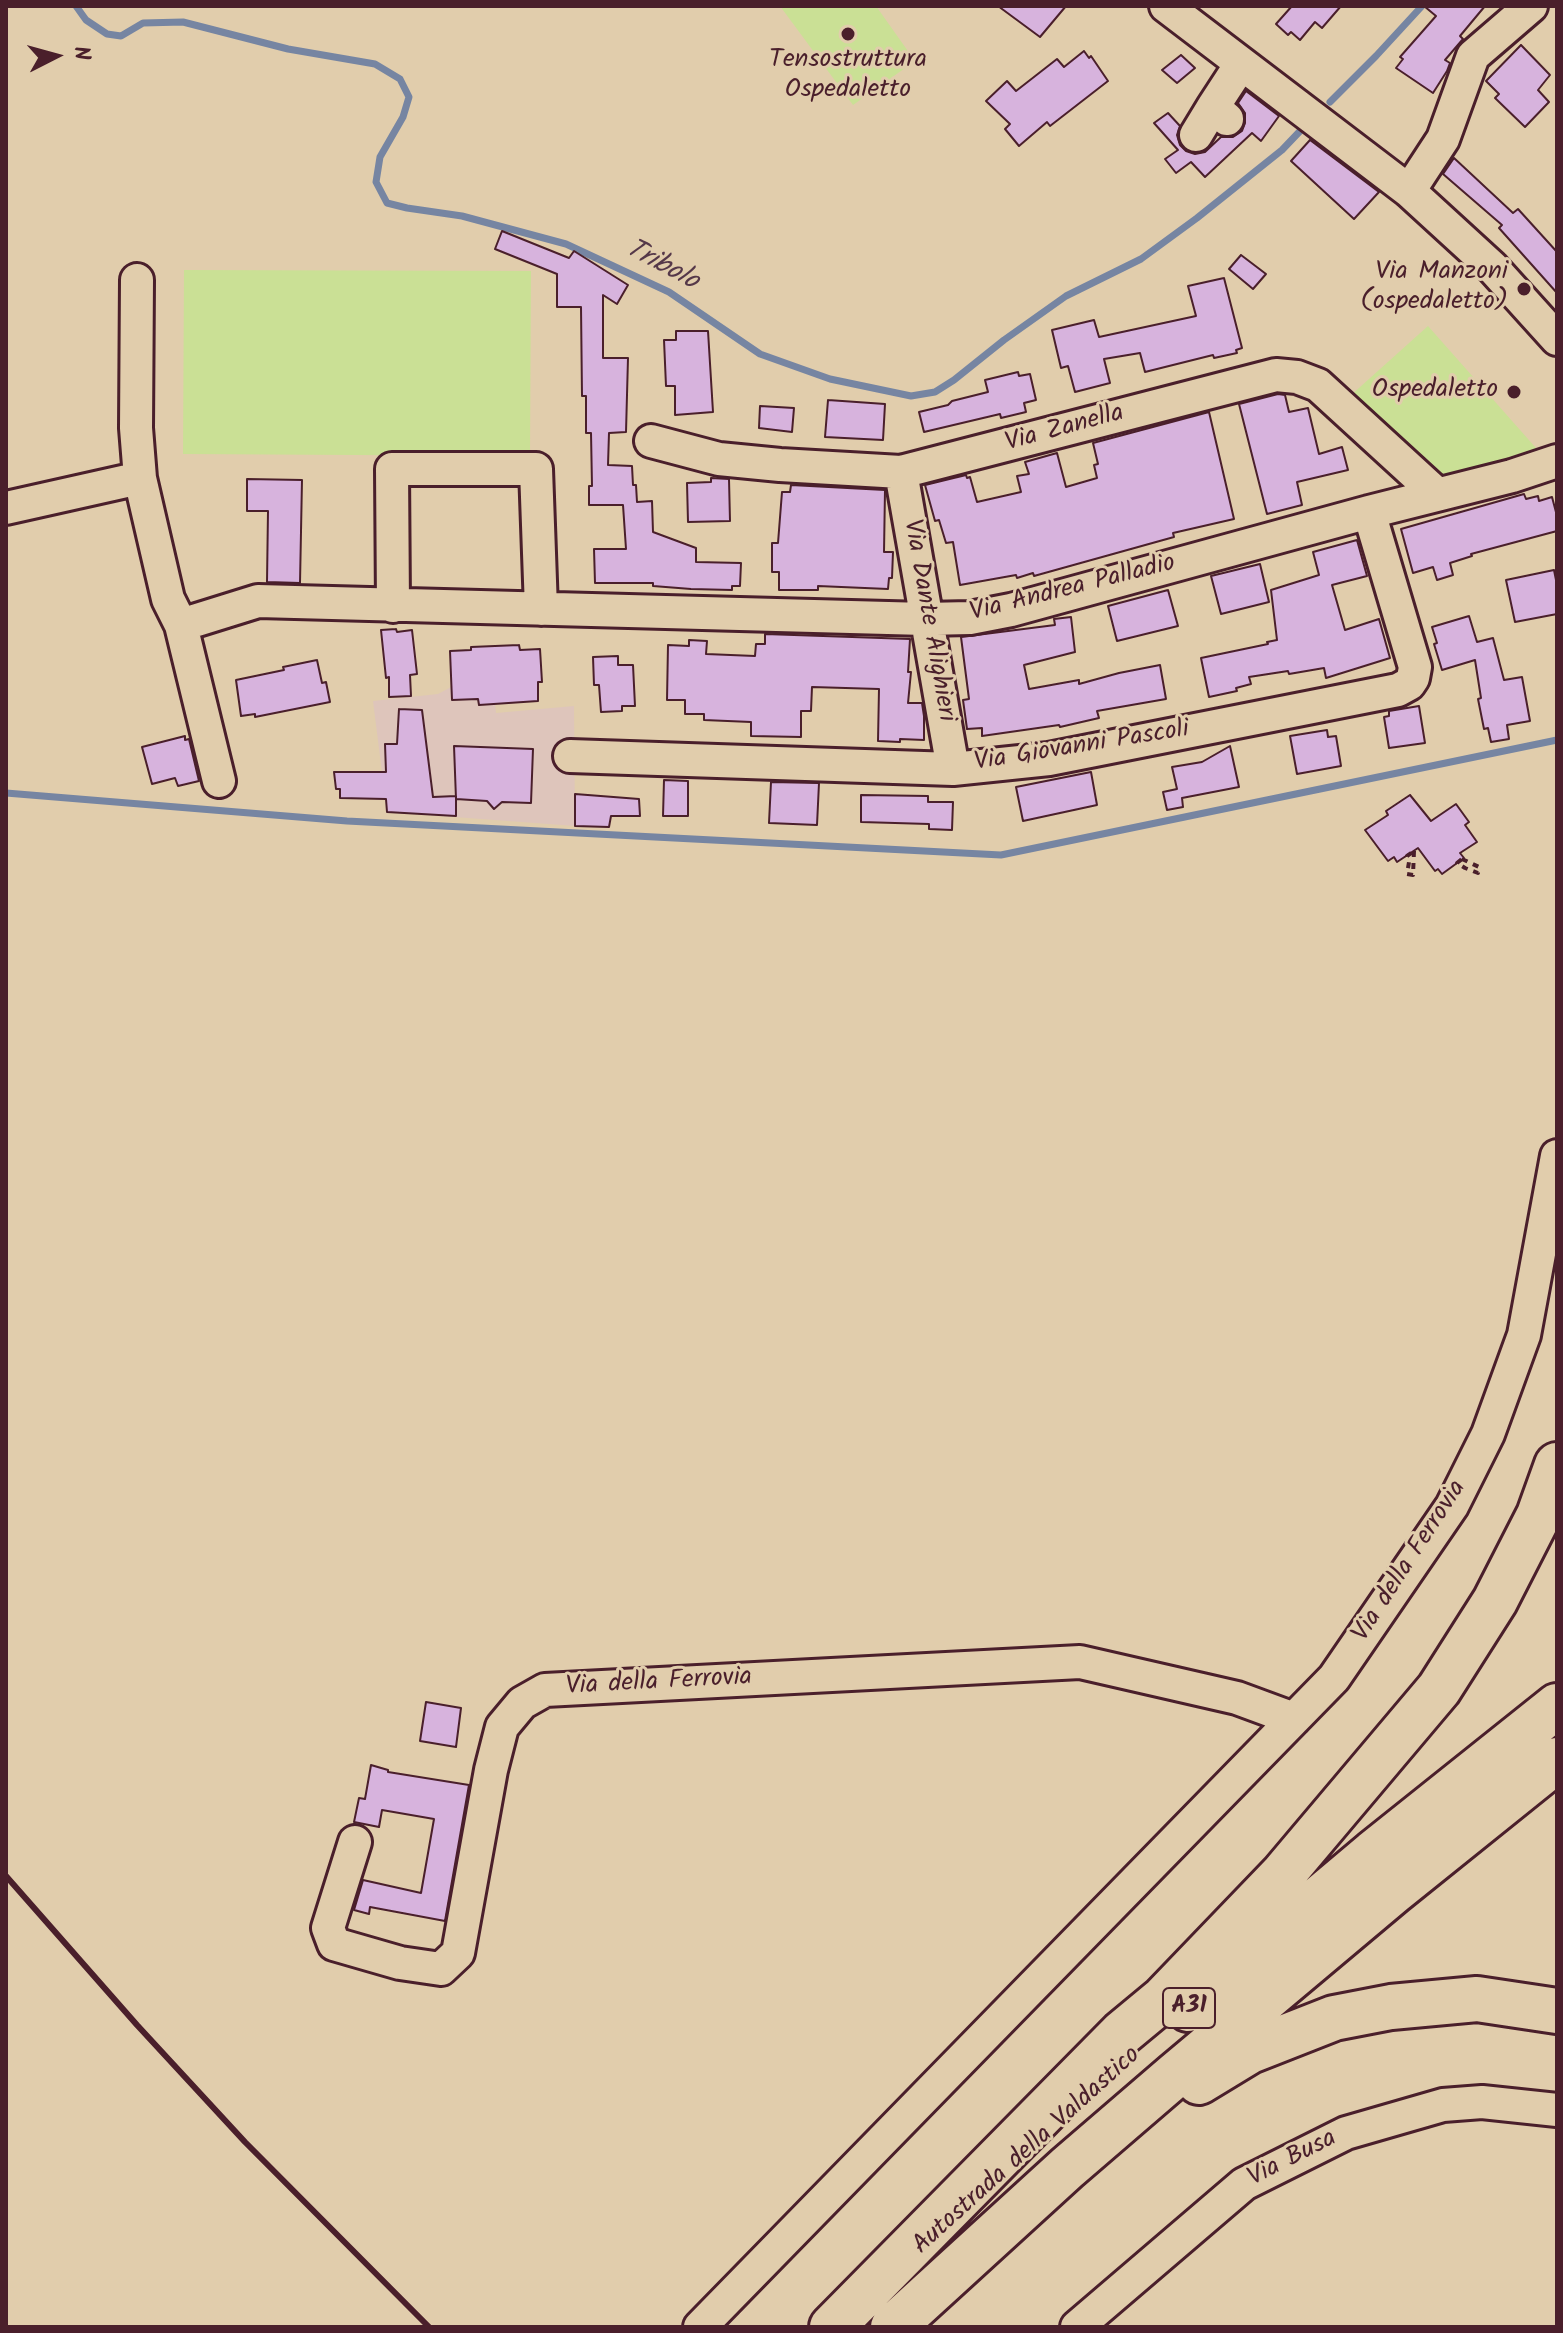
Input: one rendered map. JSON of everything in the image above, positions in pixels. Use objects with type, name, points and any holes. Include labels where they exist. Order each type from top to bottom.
[{"type":"highway","name":"A31","points":[[834,2327],[1122,2033],[1163,1999],[1272,1886],[1439,1689],[1495,1601],[1539,1515],[1557,1465]]},
{"type":"highway","name":"Autostrada della Valdastico","points":[[834,2327],[1192,2005],[1373,1853],[1557,1706]]},
{"type":"highway","name":"Autostrada della Valdastico","points":[[893,2327],[1067,2168],[1175,2075],[1381,1902],[1557,1760]]},
{"type":"highway","name":"A31","points":[[953,2271],[1177,2096],[1250,2051],[1334,2018],[1433,2002],[1477,1999],[1557,2011]]},
{"type":"street","points":[[1166,6],[1409,191],[1492,267],[1557,339]]},
{"type":"street","points":[[1409,191],[1443,139],[1473,56],[1531,6]]},
{"type":"street","points":[[1196,135],[1220,113],[1241,64]]},
{"type":"street","points":[[137,280],[136,428],[140,478],[168,599],[181,625],[219,781]]},
{"type":"street","name":"Via Zanella","points":[[651,441],[719,459],[901,472],[1276,375],[1297,377],[1318,385],[1437,494]]},
{"type":"street","name":"Via Andrea Palladio","points":[[181,625],[258,601],[970,618],[1011,610],[1512,476],[1552,458]]},
{"type":"street","points":[[393,606],[392,469],[536,469],[541,609]]},
{"type":"street","name":"Via Dante Alighieri","points":[[901,472],[953,769]]},
{"type":"street","points":[[6,508],[140,478]]},
{"type":"street","name":"Via Giovanni Pascoli","points":[[570,756],[953,769],[1049,759],[1404,687],[1413,678],[1415,667],[1369,512]]},
{"type":"street","name":"Via della Ferrovia","points":[[700,2327],[1334,1678],[1444,1518],[1488,1434],[1524,1335],[1557,1156]]},
{"type":"street","name":"Via della Ferrovia","points":[[355,1842],[328,1928],[334,1944],[400,1963],[441,1969],[458,1953],[491,1770],[502,1727],[522,1703],[545,1690],[1080,1662],[1237,1698],[1294,1719]]},
{"type":"street","name":"Via Busa","points":[[1077,2327],[1244,2184],[1346,2133],[1443,2105],[1482,2102],[1557,2110]]},
{"type":"path","points":[[1414,851],[1413,875],[1407,874],[1407,856],[1414,851]]},
{"type":"path","points":[[1462,859],[1479,867],[1478,873],[1465,868],[1457,863],[1462,859]]},
{"type":"shaded area","points":[[453,686],[454,700],[478,699],[479,705],[495,704],[496,713],[574,706],[575,826],[387,812],[373,701],[438,694]]},
{"type":"green space","name":"Tensostruttura Ospedaletto","points":[[780,6],[876,6],[915,61],[853,105]]},
{"type":"green space","points":[[184,270],[531,271],[530,456],[183,454]]},
{"type":"green space","points":[[1428,326],[1536,448],[1530,456],[1451,476],[1439,473],[1350,396]]},
{"type":"building","points":[[998,6],[1066,6],[1040,37]]},
{"type":"building","points":[[1292,6],[1341,6],[1322,28],[1315,22],[1300,40],[1291,32],[1288,35],[1276,24]]},
{"type":"building","points":[[1424,6],[1485,6],[1445,60],[1450,63],[1433,93],[1396,68],[1403,59],[1400,57],[1436,16]]},
{"type":"building","points":[[1521,45],[1550,75],[1538,90],[1549,102],[1525,127],[1495,98],[1499,94],[1486,81]]},
{"type":"building","points":[[1084,51],[1108,81],[1050,126],[1047,122],[1019,146],[1005,129],[1010,124],[986,101],[1007,81],[1016,91],[1057,59],[1064,67]]},
{"type":"building","points":[[1181,55],[1195,68],[1177,83],[1162,70]]},
{"type":"building","points":[[1246,91],[1279,116],[1261,141],[1252,133],[1205,177],[1191,162],[1176,173],[1165,159],[1178,150],[1154,123],[1168,113],[1180,126],[1177,135],[1180,145],[1195,154],[1205,152],[1221,137],[1233,137],[1242,131],[1245,113],[1238,103]]},
{"type":"building","points":[[1310,140],[1379,192],[1354,219],[1291,161]]},
{"type":"building","points":[[1454,158],[1513,213],[1518,209],[1557,252],[1557,293],[1499,228],[1502,225],[1443,174]]},
{"type":"building","points":[[502,231],[569,258],[574,251],[628,285],[617,304],[603,295],[603,358],[628,358],[626,432],[609,433],[608,465],[632,466],[637,502],[652,501],[653,532],[696,548],[696,562],[741,563],[740,586],[732,586],[732,590],[653,586],[653,583],[595,583],[594,549],[626,549],[623,505],[589,505],[589,486],[592,486],[591,433],[586,433],[586,396],[582,396],[581,307],[557,307],[557,274],[495,249]]},
{"type":"building","points":[[1241,255],[1266,274],[1253,289],[1229,269]]},
{"type":"building","points":[[1224,278],[1242,348],[1236,350],[1237,353],[1214,358],[1213,355],[1145,372],[1140,353],[1104,359],[1110,383],[1075,392],[1068,366],[1061,368],[1052,330],[1094,320],[1099,337],[1196,316],[1188,286]]},
{"type":"building","points":[[676,331],[708,331],[713,412],[675,415],[675,386],[666,386],[664,340],[676,340]]},
{"type":"building","points":[[1018,372],[1019,376],[1030,374],[1036,400],[1024,403],[1026,412],[1001,418],[1000,414],[924,432],[919,412],[988,392],[985,380]]},
{"type":"building","points":[[1285,395],[1289,412],[1308,408],[1319,454],[1342,447],[1348,470],[1297,482],[1302,505],[1267,514],[1239,404]]},
{"type":"building","points":[[828,400],[885,404],[883,440],[825,437]]},
{"type":"building","points":[[760,406],[794,408],[792,432],[759,428]]},
{"type":"building","points":[[1209,412],[1234,519],[1173,533],[1174,537],[1034,576],[1033,573],[1017,578],[1016,575],[960,585],[953,542],[946,543],[939,520],[935,521],[925,485],[966,475],[970,477],[977,502],[1021,492],[1017,476],[1029,474],[1025,462],[1057,453],[1066,487],[1097,478],[1094,465],[1098,464],[1093,443]]},
{"type":"building","points":[[711,478],[729,479],[730,521],[688,522],[687,483],[711,482]]},
{"type":"building","points":[[247,479],[302,480],[300,583],[267,582],[268,511],[247,511]]},
{"type":"building","points":[[791,485],[885,490],[884,552],[893,552],[892,578],[889,578],[888,589],[818,586],[818,590],[779,590],[779,572],[772,572],[772,543],[778,543],[782,492],[790,492]]},
{"type":"building","points":[[1524,494],[1526,499],[1538,496],[1539,501],[1552,497],[1557,531],[1471,554],[1450,563],[1453,575],[1437,580],[1433,567],[1413,573],[1401,529]]},
{"type":"building","points":[[1357,540],[1367,576],[1332,585],[1345,630],[1379,619],[1390,658],[1326,678],[1324,668],[1249,677],[1251,684],[1236,688],[1237,691],[1209,697],[1201,658],[1277,640],[1271,590],[1319,575],[1313,552]]},
{"type":"building","points":[[1260,564],[1269,602],[1221,614],[1211,576]]},
{"type":"building","points":[[1554,570],[1557,614],[1515,622],[1506,580]]},
{"type":"building","points":[[1168,590],[1178,626],[1117,641],[1108,606]]},
{"type":"building","points":[[1469,616],[1477,642],[1493,638],[1504,680],[1522,677],[1530,721],[1507,725],[1509,739],[1491,742],[1488,728],[1484,729],[1475,660],[1442,670],[1432,627]]},
{"type":"building","points":[[1071,617],[1075,652],[1024,665],[1029,689],[1079,680],[1079,684],[1160,665],[1166,699],[1097,711],[1099,718],[1060,727],[982,736],[982,728],[967,729],[963,700],[969,699],[961,637],[1055,625],[1054,619]]},
{"type":"building","points":[[396,629],[397,632],[412,630],[417,674],[410,675],[411,696],[389,697],[381,630]]},
{"type":"building","points":[[765,634],[910,639],[908,703],[922,703],[924,740],[878,741],[879,689],[812,687],[811,711],[801,711],[801,737],[751,736],[751,722],[704,720],[704,714],[685,714],[685,700],[667,700],[668,645],[689,646],[689,640],[707,641],[706,654],[755,656],[756,644],[765,644]]},
{"type":"building","points":[[519,645],[520,650],[540,649],[542,682],[538,682],[538,701],[479,705],[478,699],[452,700],[450,651]]},
{"type":"building","points":[[618,656],[618,665],[633,665],[635,706],[622,706],[622,711],[601,712],[599,685],[594,685],[593,657]]},
{"type":"building","points":[[317,660],[330,702],[255,717],[255,714],[241,716],[236,680]]},
{"type":"building","points":[[1419,706],[1425,743],[1389,748],[1384,717],[1389,716],[1389,711]]},
{"type":"building","points":[[399,709],[422,710],[433,797],[456,796],[456,816],[387,812],[386,799],[340,798],[334,772],[386,772],[385,744],[397,744]]},
{"type":"building","points":[[1327,730],[1328,737],[1336,736],[1341,766],[1297,774],[1290,736]]},
{"type":"building","points":[[185,736],[185,740],[189,739],[199,781],[178,786],[175,778],[152,784],[142,747]]},
{"type":"building","points":[[454,746],[533,749],[531,803],[502,802],[494,809],[487,801],[456,799]]},
{"type":"building","points":[[1230,746],[1239,787],[1182,798],[1183,807],[1167,810],[1163,792],[1177,789],[1172,767],[1202,762]]},
{"type":"building","points":[[1091,772],[1097,805],[1023,821],[1016,787]]},
{"type":"building","points":[[664,780],[688,781],[688,816],[663,816]]},
{"type":"building","points":[[771,782],[819,783],[817,825],[769,823]]},
{"type":"building","points":[[575,794],[639,799],[640,816],[611,816],[609,827],[575,826]]},
{"type":"building","points":[[861,795],[928,796],[928,802],[953,802],[952,830],[929,829],[929,824],[861,822]]},
{"type":"building","points":[[1410,795],[1431,821],[1456,804],[1469,822],[1465,825],[1477,842],[1460,853],[1464,858],[1442,874],[1438,869],[1435,871],[1418,848],[1397,862],[1394,857],[1388,861],[1365,830]]},
{"type":"building","points":[[426,1702],[461,1708],[456,1747],[420,1741]]},
{"type":"building","points":[[371,1765],[388,1772],[469,1785],[445,1921],[370,1907],[369,1914],[354,1910],[363,1880],[421,1893],[434,1819],[382,1810],[379,1827],[354,1822],[359,1798],[365,1799]]},
{"type":"waterway","name":"Tribolo","points":[[76,6],[86,20],[107,34],[121,36],[143,23],[183,22],[288,49],[375,64],[400,79],[409,97],[403,117],[380,157],[376,182],[387,203],[462,216],[566,244],[669,292],[760,354],[830,379],[911,396],[935,392],[1066,296],[1141,259],[1282,150],[1302,129]]},
{"type":"waterway","name":"Tribolo","points":[[1330,102],[1422,6]]},
{"type":"waterway","points":[[6,793],[347,821],[1001,855],[1557,740]]},
{"type":"railway","points":[[6,1876],[245,2142],[429,2327]]},
{"type":"place","name":"Tensostruttura Ospedaletto","points":[[848,34]]},
{"type":"place","name":"Via Manzoni (ospedaletto)","points":[[1524,289]]},
{"type":"place","name":"Ospedaletto","points":[[1514,392]]}]
